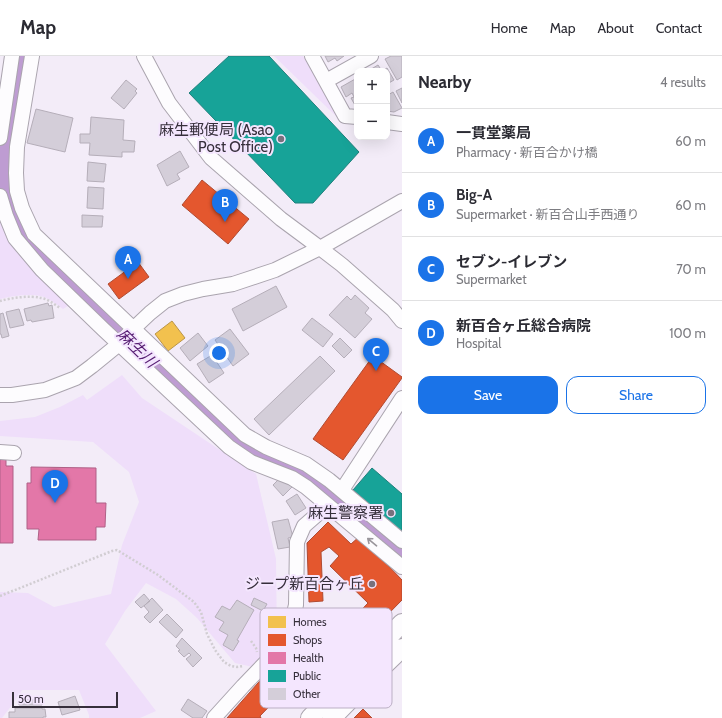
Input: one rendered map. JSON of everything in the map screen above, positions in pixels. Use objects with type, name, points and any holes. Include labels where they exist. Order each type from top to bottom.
[{"type":"main road","points":[[392,633],[402,623]]},
{"type":"main road","points":[[392,658],[402,648]]},
{"type":"main road","points":[[310,718],[320,708]]},
{"type":"main road","points":[[332,718],[342,708]]},
{"type":"street","points":[[32,56],[17,147],[16,173],[17,191],[22,208],[34,234],[245,435],[306,464],[342,490],[347,508],[402,567]]},
{"type":"street","points":[[144,56],[169,103],[211,158],[281,219],[320,248],[393,310],[402,321]]},
{"type":"street","points":[[312,56],[345,116],[354,117]]},
{"type":"street","points":[[326,82],[371,56]]},
{"type":"street","points":[[0,138],[7,60]]},
{"type":"street","points":[[390,122],[402,124]]},
{"type":"street","points":[[0,196],[15,238],[42,270],[121,342],[229,448],[251,462],[292,478],[306,487],[328,505],[347,508],[402,541]]},
{"type":"street","points":[[0,395],[12,395],[45,390],[76,378],[121,342],[132,329],[165,301],[203,289],[233,284],[275,270],[320,248],[402,201]]},
{"type":"street","points":[[342,490],[402,398]]},
{"type":"street","points":[[0,452],[14,453]]},
{"type":"street","points":[[295,608],[297,542],[304,526],[328,505]]},
{"type":"street","points":[[214,718],[260,669]]},
{"type":"path","points":[[0,301],[40,297],[53,304]]},
{"type":"path","points":[[0,596],[112,551],[118,550],[158,575],[194,602],[201,612],[207,634],[215,650],[224,662],[231,666],[237,667],[260,662]]},
{"type":"shaded area","points":[[274,56],[303,56],[342,122]]},
{"type":"shaded area","points":[[0,217],[71,304],[63,309],[47,298],[34,295],[0,299]]},
{"type":"shaded area","points":[[122,375],[142,398],[256,474],[276,559],[277,608],[260,608],[260,659],[253,667],[235,663],[197,618],[176,599],[146,583],[125,611],[105,644],[156,711],[140,718],[89,718],[79,690],[22,690],[2,718],[0,718],[0,592],[28,593],[54,607],[111,594],[122,545],[139,502],[129,472],[93,442],[0,436],[0,421],[35,417],[60,407],[83,395],[87,400]]},
{"type":"building: Homes","points":[[172,321],[185,338],[168,351],[155,334]]},
{"type":"building: Shops","points":[[202,180],[249,219],[228,244],[182,205]]},
{"type":"building: Shops","points":[[138,262],[149,277],[119,299],[108,284]]},
{"type":"building: Shops","points":[[373,356],[402,378],[343,460],[313,439]]},
{"type":"building: Shops","points":[[328,522],[351,544],[360,536],[402,580],[402,600],[392,610],[392,608],[363,608],[368,603],[330,566],[339,556],[329,547],[321,552],[323,601],[309,602],[307,543]]},
{"type":"building: Shops","points":[[260,681],[260,708],[268,708],[260,716],[261,718],[227,718]]},
{"type":"building: Shops","points":[[363,709],[372,718],[354,718]]},
{"type":"building: Health","points":[[0,455],[6,455],[6,466],[13,466],[13,543],[0,543]]},
{"type":"building: Health","points":[[31,467],[96,468],[96,503],[106,503],[105,527],[96,527],[96,540],[38,540],[39,529],[27,529],[27,483],[31,483]]},
{"type":"building: Public","points":[[229,56],[269,56],[359,152],[313,203],[295,203],[189,93]]},
{"type":"building: Public","name":"麻生警察署","points":[[372,468],[402,494],[402,532],[353,490]]},
{"type":"building: Other","points":[[325,56],[344,56],[337,61],[335,58],[328,62]]},
{"type":"building: Other","points":[[391,56],[402,56],[402,77],[397,80],[385,59]]},
{"type":"building: Other","points":[[378,65],[380,68],[373,68]]},
{"type":"building: Other","points":[[390,73],[394,80],[390,82]]},
{"type":"building: Other","points":[[126,80],[137,89],[135,91],[137,93],[124,109],[111,98]]},
{"type":"building: Other","points":[[354,80],[354,97],[352,93],[346,97],[341,87]]},
{"type":"building: Other","points":[[402,88],[402,103],[396,91]]},
{"type":"building: Other","points":[[393,92],[402,108],[394,112],[390,111],[390,94]]},
{"type":"building: Other","points":[[36,109],[73,118],[65,152],[27,143]]},
{"type":"building: Other","points":[[91,117],[124,120],[123,140],[135,141],[134,152],[122,152],[122,157],[89,155],[90,143],[80,143],[80,134],[90,134]]},
{"type":"building: Other","points":[[180,151],[189,167],[177,174],[180,179],[167,186],[157,165]]},
{"type":"building: Other","points":[[88,162],[106,164],[104,182],[87,181]]},
{"type":"building: Other","points":[[88,187],[104,188],[103,209],[87,208]]},
{"type":"building: Other","points":[[82,215],[103,216],[102,227],[82,227]]},
{"type":"building: Other","points":[[276,286],[287,307],[243,331],[232,309]]},
{"type":"building: Other","points":[[355,295],[369,308],[365,313],[372,319],[355,338],[329,315],[347,296],[351,300]]},
{"type":"building: Other","points":[[48,303],[49,306],[52,305],[54,318],[32,322],[31,320],[27,321],[24,309]]},
{"type":"building: Other","points":[[19,309],[24,325],[10,328],[6,312]]},
{"type":"building: Other","points":[[3,313],[9,336],[2,338],[0,334],[0,314]]},
{"type":"building: Other","points":[[312,318],[333,334],[323,347],[302,330]]},
{"type":"building: Other","points":[[230,329],[249,354],[233,366],[215,340]]},
{"type":"building: Other","points":[[198,333],[208,346],[190,361],[180,348]]},
{"type":"building: Other","points":[[340,338],[352,350],[344,358],[332,346]]},
{"type":"building: Other","points":[[212,355],[224,373],[209,383],[197,364]]},
{"type":"building: Other","points":[[320,356],[335,371],[269,435],[254,419]]},
{"type":"building: Other","points":[[281,477],[293,486],[283,496],[273,485]]},
{"type":"building: Other","points":[[297,494],[306,508],[295,515],[286,501]]},
{"type":"building: Other","points":[[288,519],[293,537],[288,538],[290,547],[278,549],[272,522]]},
{"type":"building: Other","points":[[144,594],[150,601],[141,608],[135,602]]},
{"type":"building: Other","points":[[152,598],[163,610],[150,623],[144,617],[149,612],[144,606]]},
{"type":"building: Other","points":[[254,598],[267,604],[265,608],[260,608],[260,610],[251,605]]},
{"type":"building: Other","points":[[237,600],[254,610],[237,640],[239,641],[233,651],[223,645],[228,635],[219,630],[224,622],[215,617],[222,606],[230,610]]},
{"type":"building: Other","points":[[167,614],[183,630],[176,638],[159,622]]},
{"type":"building: Other","points":[[182,638],[202,658],[193,667],[186,659],[191,655],[189,653],[184,657],[178,651],[180,650],[176,646]]},
{"type":"building: Other","points":[[75,696],[80,710],[62,715],[58,702]]},
{"type":"building: Other","points":[[188,699],[207,711],[202,718],[193,718],[181,710]]},
{"type":"building: Other","points":[[19,700],[42,700],[42,705],[19,705]]},
{"type":"building: Other","points":[[15,708],[42,708],[45,709],[46,717],[9,718],[9,712],[15,712]]},
{"type":"waterway","name":"麻生川","points":[[22,56],[6,173],[8,193],[13,212],[21,227],[49,263],[232,439],[260,458],[298,471],[320,484],[402,558]]},
{"type":"place","name":"麻生郵便局 (Asao Post Office)","points":[[281,139]]},
{"type":"place","name":"Big-A","points":[[225,222]]},
{"type":"place","name":"一貫堂薬局","points":[[128,279]]},
{"type":"place","name":"セブン-イレブン","points":[[376,371]]},
{"type":"place","name":"新百合ヶ丘総合病院","points":[[55,503]]},
{"type":"place","name":"麻生警察署","points":[[391,513]]},
{"type":"place","name":"ジープ新百合ヶ丘","points":[[372,584]]}]
